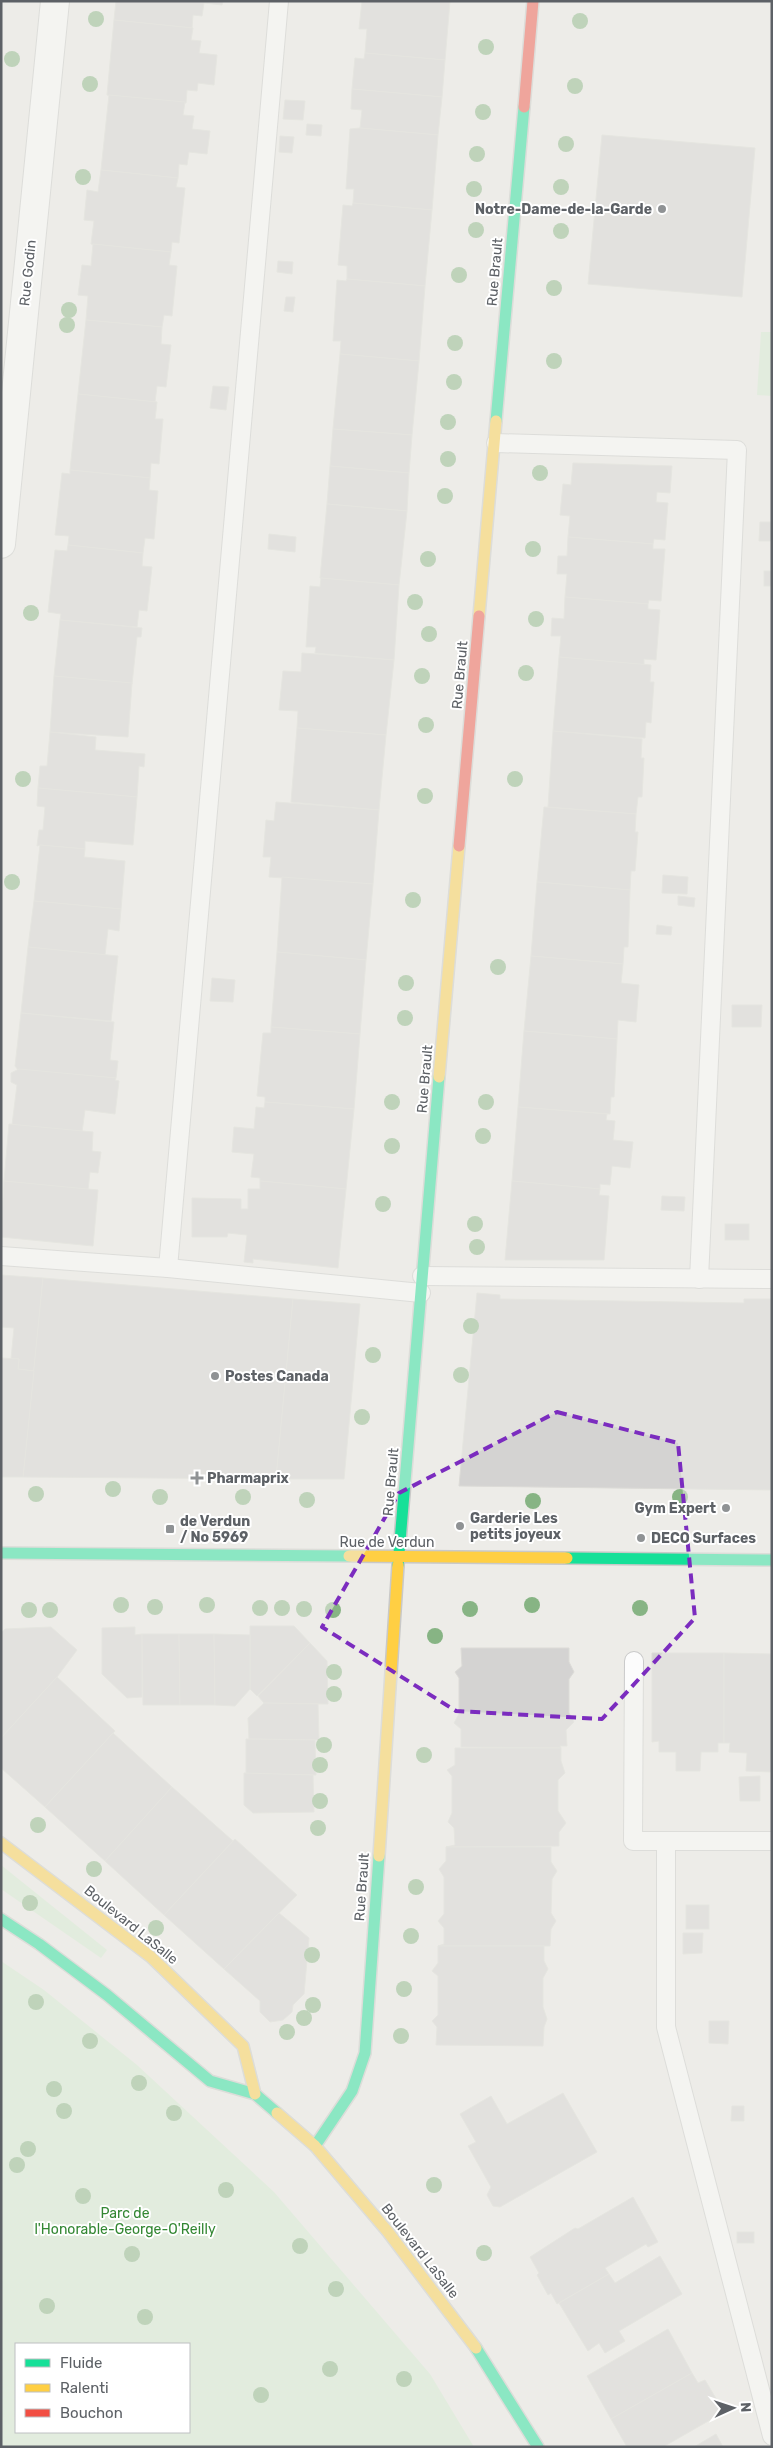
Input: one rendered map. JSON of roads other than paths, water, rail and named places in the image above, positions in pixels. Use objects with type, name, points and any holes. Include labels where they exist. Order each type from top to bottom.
[{"type":"street","name":"Rue Godin","points":[[1,544],[54,1]]},
{"type":"street","name":"Rue Brault","points":[[315,2146],[349,2100],[360,2076],[365,2053],[399,1557],[421,1285],[533,1]]},
{"type":"street","name":"Rue de Verdun","points":[[1,1553],[772,1560]]},
{"type":"street","name":"Boulevard LaSalle","points":[[1,1843],[151,1957],[243,2046],[255,2094]]},
{"type":"street","name":"Boulevard LaSalle","points":[[1,1919],[39,1944],[107,1995],[210,2081],[255,2094],[315,2146],[388,2232],[484,2359],[538,2447]]},
{"type":"lane","points":[[168,1268],[279,1]]},
{"type":"lane","points":[[496,442],[737,450],[699,1279]]},
{"type":"lane","points":[[1,1256],[421,1285],[772,1279]]},
{"type":"lane","points":[[634,1661],[633,1841],[772,1841]]},
{"type":"lane","points":[[666,1841],[666,2027],[772,2436]]},
{"type":"place","name":"Notre-Dame-de-la-Garde","points":[[662,209]]},
{"type":"place","name":"Postes Canada","points":[[215,1376]]},
{"type":"place","name":"Pharmaprix","points":[[197,1478]]},
{"type":"place","name":"Gym Expert","points":[[726,1508]]},
{"type":"place","name":"Garderie Les petits joyeux","points":[[460,1526]]},
{"type":"place","name":"de Verdun / No 5969","points":[[170,1529]]},
{"type":"place","name":"DECO Surfaces","points":[[641,1538]]},
{"type":"park label","name":"Parc de l'Honorable-George-O'Reilly","points":[[125,2222]]}]
